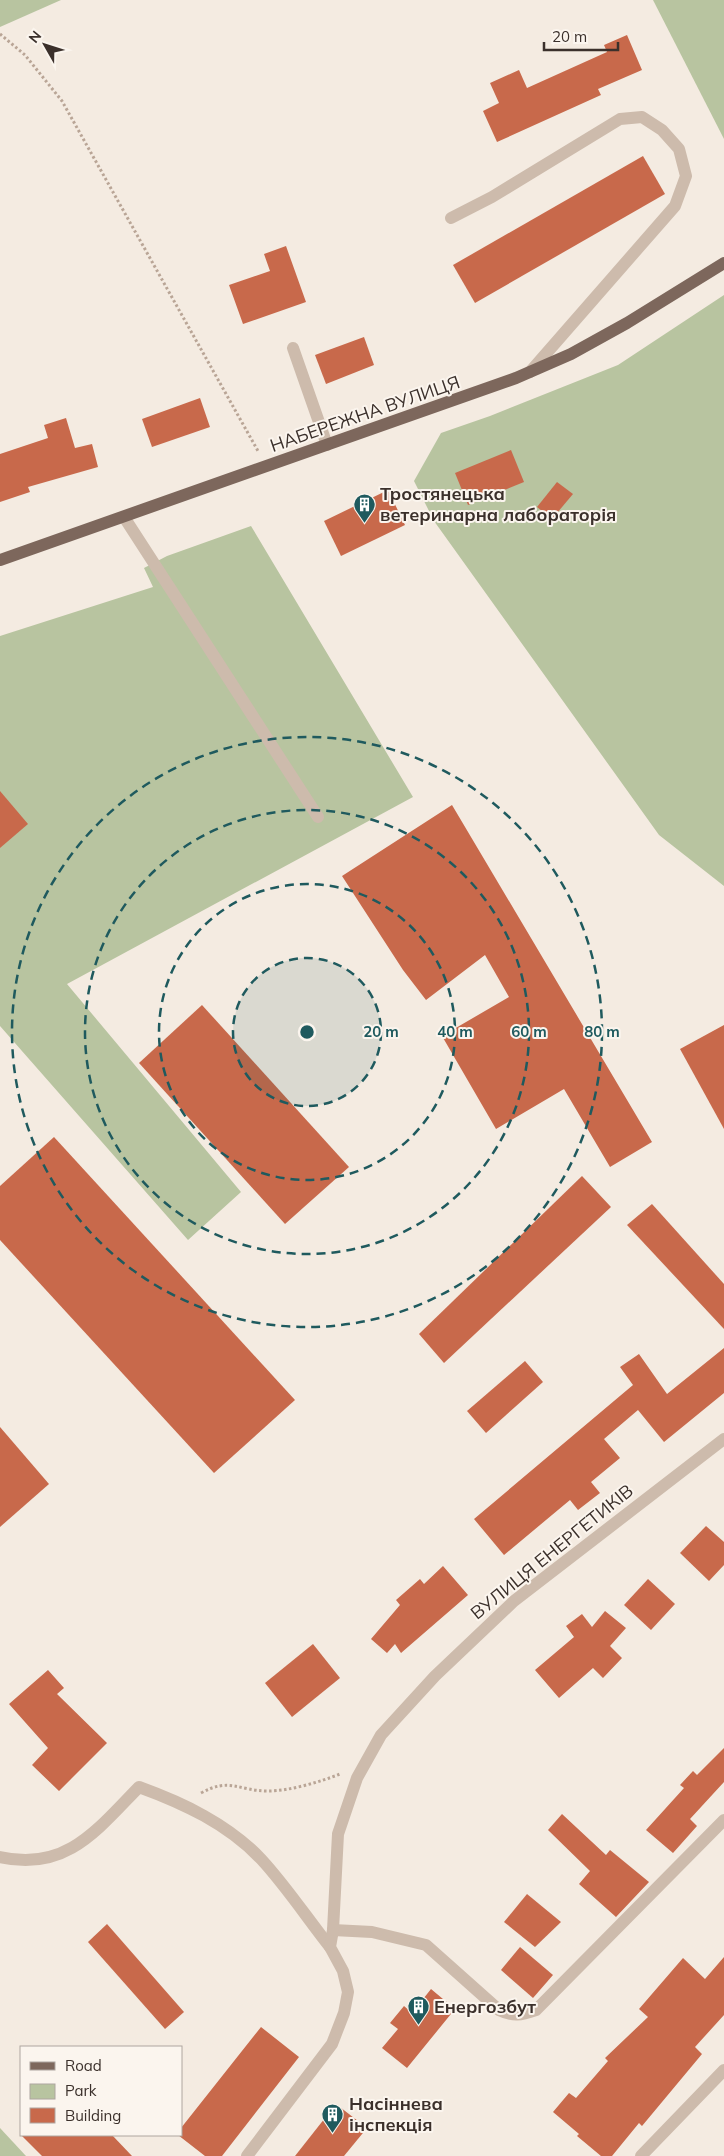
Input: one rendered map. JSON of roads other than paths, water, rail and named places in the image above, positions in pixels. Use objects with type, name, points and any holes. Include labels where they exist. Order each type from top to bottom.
[{"type":"main road","name":"НАБЕРЕЖНА ВУЛИЦЯ","points":[[0,560],[327,446],[530,372],[571,354],[627,323],[724,263]]},
{"type":"street","points":[[451,218],[492,197],[620,119],[642,117],[662,130],[679,149],[686,176],[675,206],[530,372]]},
{"type":"street","points":[[293,348],[327,446]]},
{"type":"street","points":[[124,517],[318,817]]},
{"type":"street","name":"ВУЛИЦЯ ЕНЕРГЕТИКІВ","points":[[330,1947],[333,1930],[338,1834],[356,1778],[381,1736],[396,1717],[503,1611],[724,1439]]},
{"type":"street","points":[[0,1857],[16,1860],[42,1860],[73,1849],[109,1818],[139,1787],[184,1804],[216,1822],[260,1858],[330,1947],[343,1971],[348,1992],[344,2013],[332,2044],[247,2156]]},
{"type":"street","points":[[333,1930],[372,1932],[426,1945],[499,2010],[509,2015],[520,2016],[536,2010],[724,1820]]},
{"type":"street","points":[[641,2156],[724,2070]]},
{"type":"place","name":"Тростянецька ветеринарна лабораторія","points":[[364,523]]},
{"type":"place","name":"Енергозбут","points":[[418,2026]]},
{"type":"place","name":"Насіннева інспекція","points":[[333,2133]]}]
